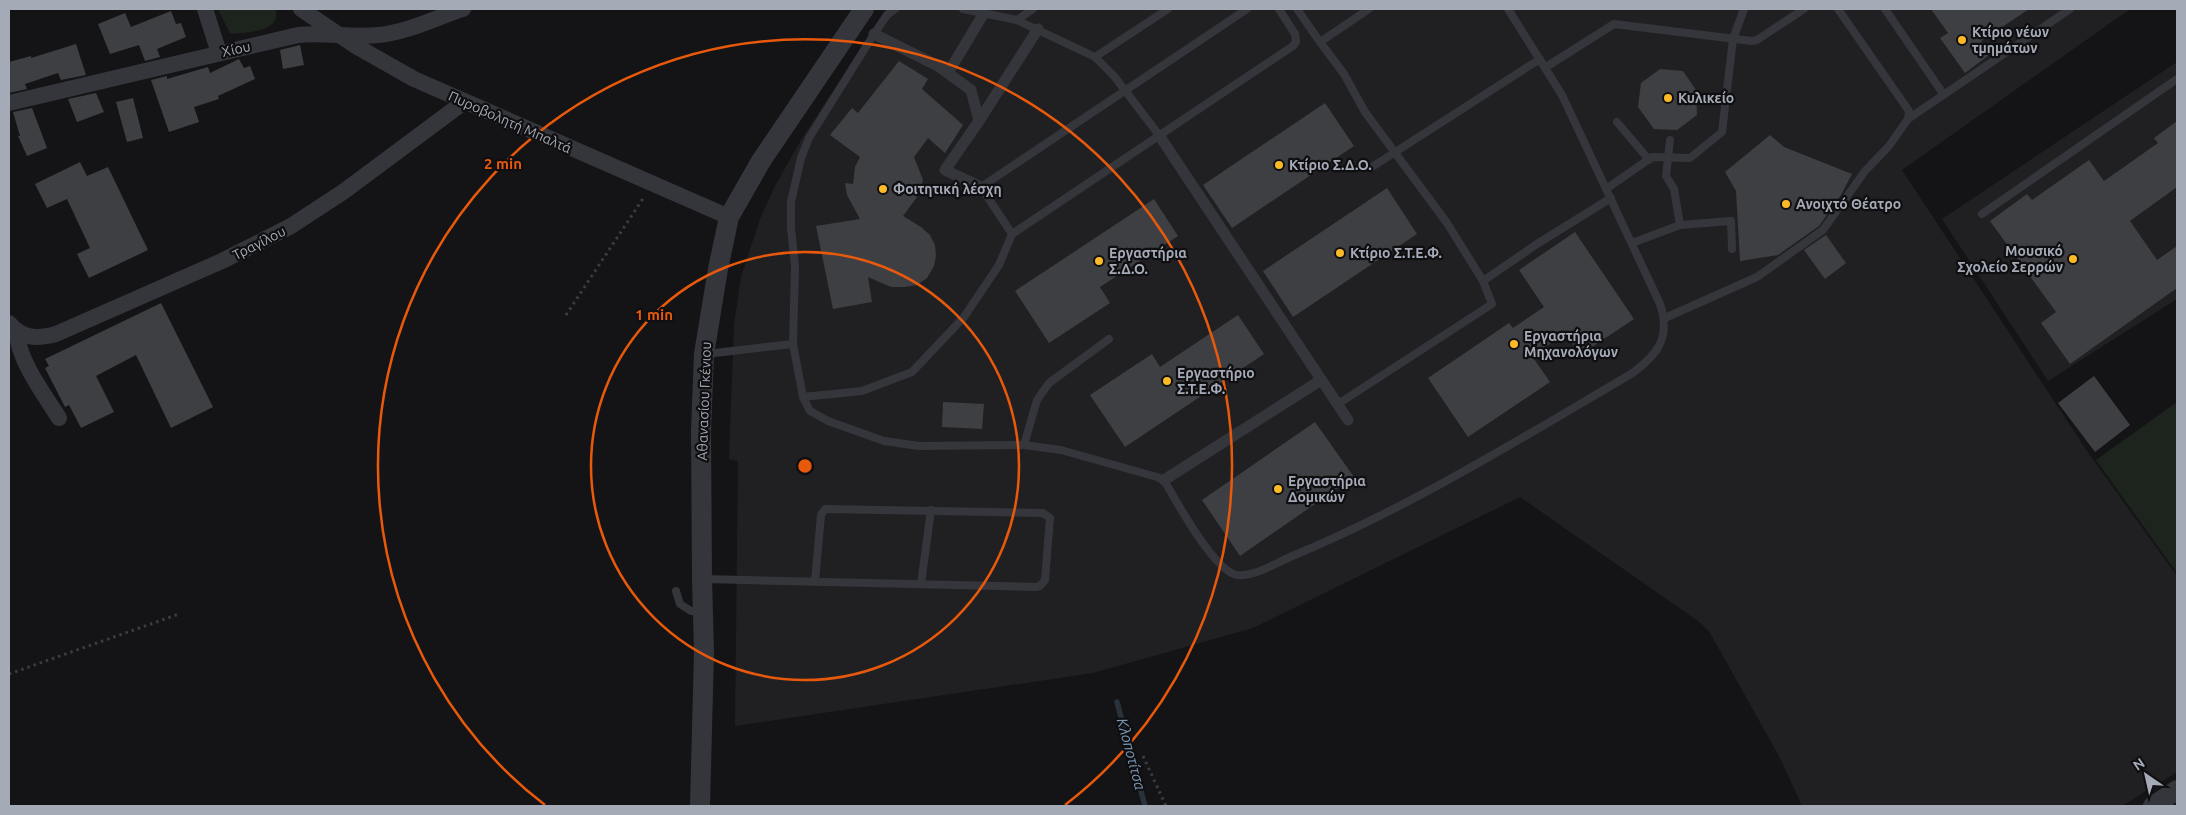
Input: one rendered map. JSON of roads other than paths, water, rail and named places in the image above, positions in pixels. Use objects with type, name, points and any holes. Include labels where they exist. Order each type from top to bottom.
[{"type":"street","points":[[205,9],[219,53]]},
{"type":"street","name":"Πυροβολητή Μπαλτά","points":[[301,9],[336,34],[391,67],[464,102],[729,217]]},
{"type":"street","name":"Χίου","points":[[9,102],[298,35],[378,35],[414,26],[463,9]]},
{"type":"street","name":"Αθανασίου Γκένιου","points":[[700,806],[704,652],[701,431],[704,354],[718,269],[729,217],[761,161],[864,9]]},
{"type":"street","points":[[948,73],[984,13]]},
{"type":"street","points":[[981,188],[945,170],[1038,29]]},
{"type":"street","points":[[874,34],[938,66],[970,90],[979,121]]},
{"type":"street","name":"Τραγίλου","points":[[18,330],[46,337],[69,329],[256,245],[319,209],[464,102]]},
{"type":"street","points":[[1159,135],[1348,420]]},
{"type":"street","points":[[18,330],[17,342],[59,418]]},
{"type":"street","points":[[1164,480],[1321,380]]},
{"type":"street","points":[[2153,806],[2177,790]]},
{"type":"lane","points":[[895,9],[887,15],[874,34],[809,138],[801,158],[791,202],[791,228],[795,266],[793,344],[803,398],[810,411],[828,421],[884,441],[919,446],[1024,445],[1061,450],[1115,464],[1164,480],[1214,559],[1226,571],[1237,575],[1258,572],[1329,541],[1454,476],[1631,374],[1648,360],[1662,341],[1665,318],[1632,243],[1562,95],[1546,66],[1508,9]]},
{"type":"lane","points":[[963,9],[1017,20],[1095,58],[1125,91],[1159,135]]},
{"type":"lane","points":[[1017,20],[1033,9]]},
{"type":"lane","points":[[1095,58],[1168,9]]},
{"type":"lane","points":[[1012,234],[981,188],[1247,9]]},
{"type":"lane","points":[[803,398],[862,391],[912,372],[964,317],[999,266],[1012,234],[1293,46],[1296,42],[1295,34],[1280,11],[1290,9]]},
{"type":"lane","points":[[1297,9],[1344,74],[1365,112],[1447,223],[1484,281],[1492,304],[1338,404]]},
{"type":"lane","points":[[1320,42],[1369,9]]},
{"type":"lane","points":[[1606,189],[1652,157],[1690,158],[1722,132],[1733,39],[1744,9]]},
{"type":"lane","points":[[1546,66],[1614,24],[1733,39],[1757,40],[1804,9]]},
{"type":"lane","points":[[1838,9],[1909,111],[1908,119]]},
{"type":"lane","points":[[1885,9],[1944,95]]},
{"type":"lane","points":[[1665,318],[1757,277],[1823,230],[1865,171],[1889,146],[1908,119],[2070,9]]},
{"type":"lane","points":[[1372,167],[1540,58]]},
{"type":"lane","points":[[1982,214],[2177,79]]},
{"type":"lane","points":[[1616,122],[1649,160]]},
{"type":"lane","points":[[1670,140],[1666,176],[1674,188],[1680,225]]},
{"type":"lane","points":[[1484,281],[1537,244],[1611,198]]},
{"type":"lane","points":[[1632,243],[1680,225],[1731,222],[1732,249]]},
{"type":"lane","points":[[1024,445],[1037,400],[1049,383],[1110,339]]},
{"type":"lane","points":[[704,354],[793,344]]},
{"type":"lane","points":[[702,579],[1036,587],[1040,586],[1045,580],[1051,522],[1047,514],[825,509],[821,515],[815,581]]},
{"type":"lane","points":[[920,584],[931,510]]},
{"type":"lane","points":[[676,592],[680,604],[691,611],[703,612]]},
{"type":"waterway","name":"Κλοποτίτσα","points":[[1117,702],[1145,806]]},
{"type":"place","name":"Κτίριο νέων τμημάτων","points":[[1962,40]]},
{"type":"place","name":"Κυλικείο","points":[[1668,98]]},
{"type":"place","name":"Κτίριο Σ.Δ.Ο.","points":[[1279,165]]},
{"type":"place","name":"Φοιτητική λέσχη","points":[[883,189]]},
{"type":"place","name":"Ανοιχτό Θέατρο","points":[[1786,204]]},
{"type":"place","name":"Κτίριο Σ.Τ.Ε.Φ.","points":[[1340,253]]},
{"type":"place","name":"Μουσικό Σχολείο Σερρών","points":[[2073,259]]},
{"type":"place","name":"Εργαστήρια Σ.Δ.Ο.","points":[[1099,261]]},
{"type":"place","name":"Εργαστήρια Μηχανολόγων","points":[[1514,344]]},
{"type":"place","name":"Εργαστήριο Σ.Τ.Ε.Φ.","points":[[1167,381]]},
{"type":"place","name":"Εργαστήρια Δομικών","points":[[1278,489]]}]
